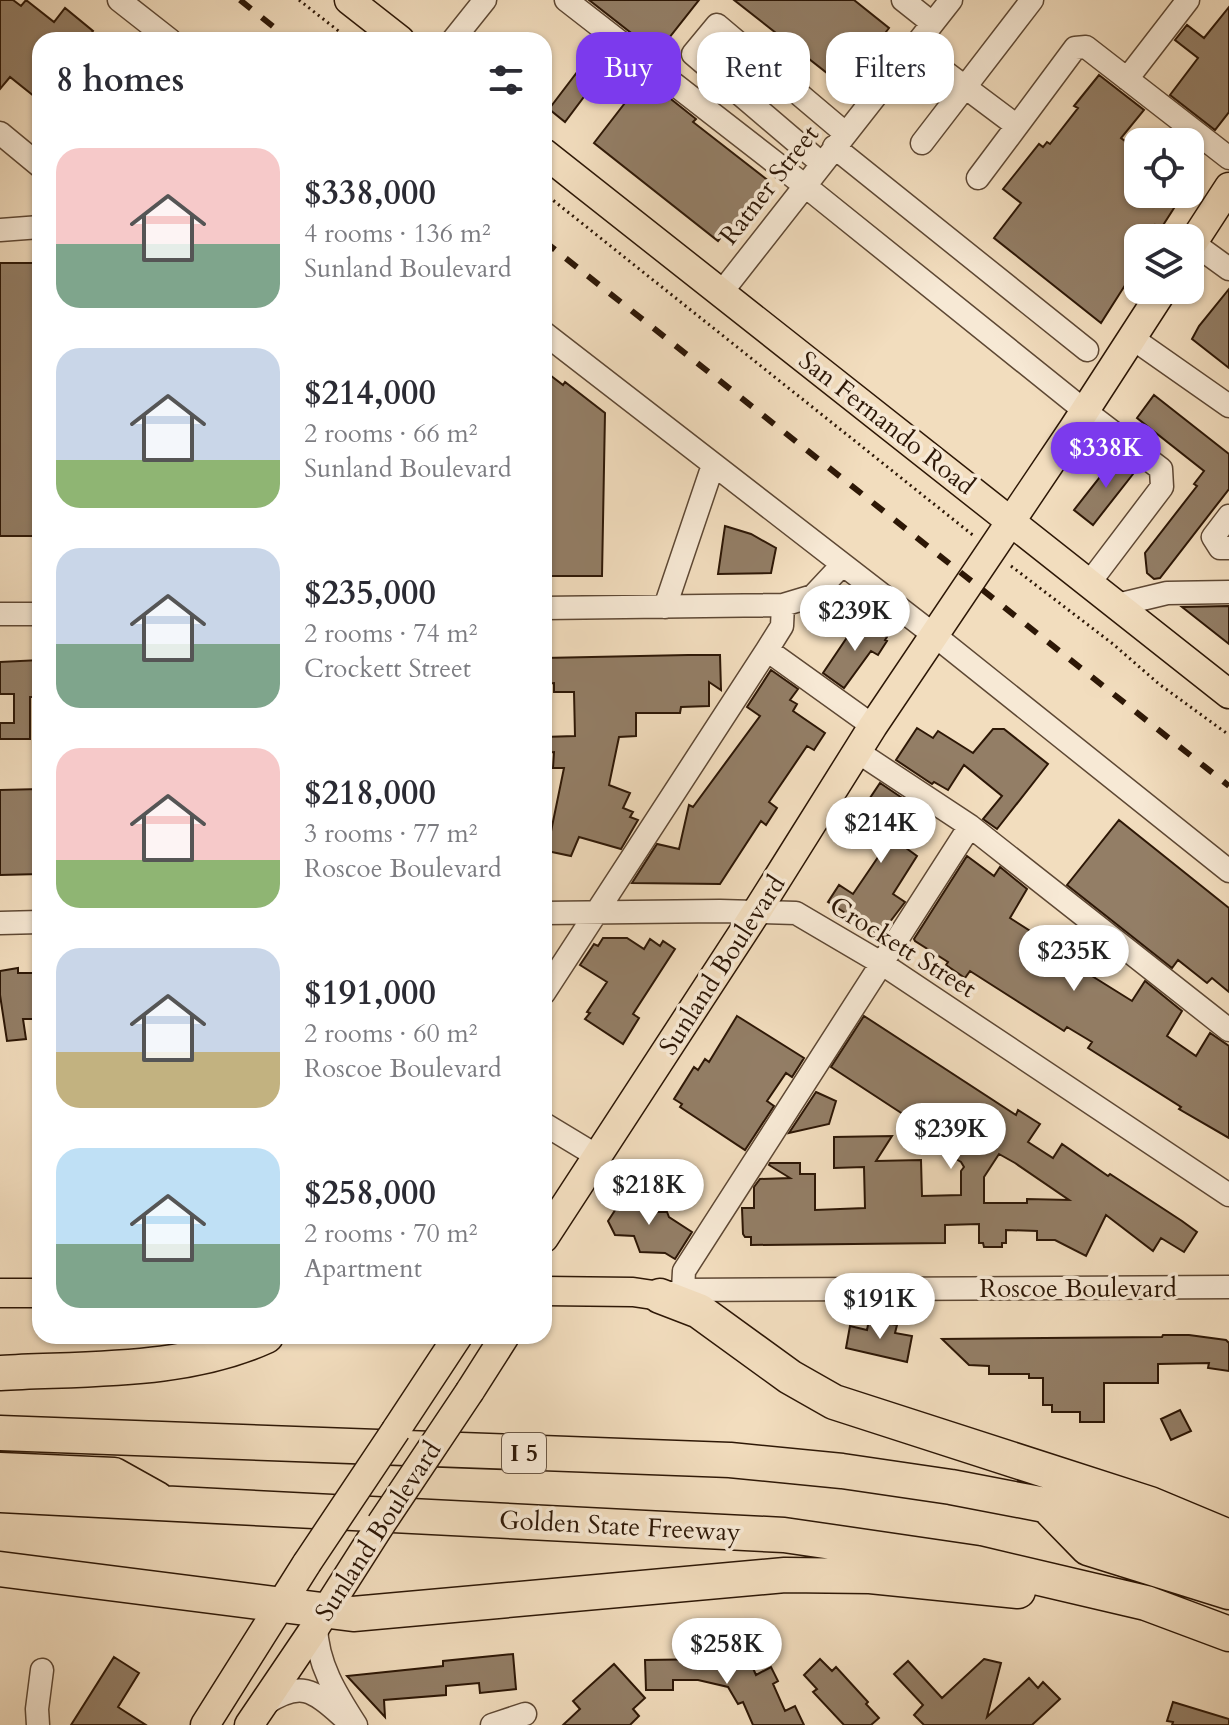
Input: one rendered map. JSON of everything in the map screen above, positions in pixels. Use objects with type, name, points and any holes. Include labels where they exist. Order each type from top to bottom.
[{"type":"highway","points":[[672,1293],[790,1377],[834,1402],[1150,1504],[1229,1537]]},
{"type":"highway","points":[[0,1373],[204,1359],[249,1344]]},
{"type":"highway","name":"I 5","points":[[0,1433],[730,1460],[842,1471],[1045,1505],[1229,1558]]},
{"type":"highway","points":[[0,1470],[114,1475],[164,1503]]},
{"type":"highway","name":"Golden State Freeway","points":[[0,1495],[784,1535],[976,1563],[1157,1607],[1229,1634]]},
{"type":"highway","points":[[1045,1505],[1088,1548],[1229,1592]]},
{"type":"highway","points":[[0,1569],[280,1605],[321,1618],[785,1575],[870,1576],[1157,1607],[1229,1607]]},
{"type":"main road","points":[[349,0],[390,32]]},
{"type":"main road","name":"San Fernando Road","points":[[552,159],[1229,694]]},
{"type":"main road","points":[[1204,225],[1229,187]]},
{"type":"main road","name":"Sunland Boulevard","points":[[552,1226],[757,911],[873,726],[1154,304]]},
{"type":"main road","name":"Roscoe Boulevard","points":[[552,1291],[672,1293]]},
{"type":"main road","points":[[0,1293],[32,1293]]},
{"type":"main road","name":"Sunland Boulevard","points":[[205,1725],[307,1563],[452,1344]]},
{"type":"main road","name":"Sunland Boulevard","points":[[256,1715],[500,1344]]},
{"type":"street","points":[[119,0],[160,32]]},
{"type":"street","points":[[459,32],[485,0]]},
{"type":"street","points":[[566,0],[1161,469],[1162,487],[1090,582]]},
{"type":"street","points":[[903,0],[932,23]]},
{"type":"street","name":"Ratner Street","points":[[925,32],[951,0]]},
{"type":"street","points":[[922,143],[1032,0]]},
{"type":"street","points":[[1127,79],[1188,0]]},
{"type":"street","points":[[834,147],[717,25],[693,54],[834,147],[1087,350]]},
{"type":"street","points":[[978,178],[1075,48],[1086,47],[1229,158]]},
{"type":"street","points":[[954,79],[1017,126]]},
{"type":"street","name":"Ratner Street","points":[[721,293],[868,104]]},
{"type":"street","points":[[0,133],[32,159]]},
{"type":"street","points":[[0,230],[32,228]]},
{"type":"street","points":[[1204,253],[1229,269]]},
{"type":"street","points":[[1132,338],[1229,406]]},
{"type":"street","points":[[552,339],[934,635],[1229,871]]},
{"type":"street","points":[[665,607],[713,465]]},
{"type":"street","points":[[1229,516],[1213,537],[1220,548],[1229,548]]},
{"type":"street","points":[[552,608],[783,605],[813,596],[842,565]]},
{"type":"street","points":[[1117,605],[1167,593],[1229,592]]},
{"type":"street","points":[[552,981],[782,626],[783,605]]},
{"type":"street","points":[[0,614],[32,614]]},
{"type":"street","points":[[767,650],[873,726]]},
{"type":"street","points":[[858,752],[970,826],[1229,1030]]},
{"type":"street","points":[[672,1293],[970,826]]},
{"type":"street","name":"Crockett Street","points":[[552,913],[796,913],[881,963],[1229,1195]]},
{"type":"street","points":[[0,923],[32,922]]},
{"type":"street","points":[[552,1129],[597,1156]]},
{"type":"street","name":"Roscoe Boulevard","points":[[672,1293],[1229,1287]]},
{"type":"street","points":[[321,1618],[316,1647],[321,1663],[354,1725]]},
{"type":"street","points":[[38,1725],[42,1670]]},
{"type":"street","points":[[256,1715],[281,1693],[302,1689],[319,1695],[354,1725]]},
{"type":"street","points":[[492,1725],[525,1714]]},
{"type":"path","points":[[299,0],[340,32]]},
{"type":"path","points":[[552,199],[1113,644],[1159,684],[1229,735]]},
{"type":"building","points":[[0,0],[13,0],[21,6],[26,0],[54,22],[65,8],[93,31],[32,32],[32,95],[10,77],[0,89]]},
{"type":"building","points":[[589,0],[699,0],[674,32],[630,32]]},
{"type":"building","points":[[734,0],[854,0],[889,28],[886,32],[826,32],[826,72],[810,60],[810,32],[775,32]]},
{"type":"building","points":[[1229,7],[1229,112],[1215,130],[1170,95],[1198,58],[1175,40],[1187,25],[1204,38]]},
{"type":"building","points":[[576,74],[576,104],[578,104],[565,122],[552,111],[552,105]]},
{"type":"building","points":[[1099,75],[1144,110],[1129,128],[1124,128],[1121,138],[1124,140],[1124,208],[1174,208],[1164,224],[1124,224],[1124,287],[1101,323],[994,238],[1021,203],[1003,189],[1039,144],[1043,147],[1047,142],[1050,144],[1078,108],[1074,106]]},
{"type":"building","points":[[624,104],[677,104],[696,119],[693,122],[770,182],[731,231],[728,228],[718,241],[594,143]]},
{"type":"building","points":[[0,263],[32,263],[32,536],[0,536]]},
{"type":"building","points":[[1229,289],[1229,368],[1192,339]]},
{"type":"building","points":[[552,377],[563,385],[565,382],[605,413],[602,576],[552,576]]},
{"type":"building","points":[[1154,395],[1229,454],[1229,489],[1160,578],[1154,579],[1147,573],[1145,553],[1197,486],[1194,484],[1204,471],[1137,418]]},
{"type":"building","points":[[1118,454],[1137,469],[1093,525],[1074,510]]},
{"type":"building","points":[[725,526],[751,534],[776,548],[771,573],[718,574]]},
{"type":"building","points":[[1229,606],[1229,644],[1182,607]]},
{"type":"building","points":[[856,624],[873,627],[887,637],[887,641],[878,655],[871,651],[844,688],[823,673]]},
{"type":"building","points":[[720,655],[721,690],[709,682],[709,706],[681,707],[680,713],[636,713],[636,736],[619,737],[609,785],[630,793],[623,808],[633,812],[630,817],[638,820],[621,849],[579,837],[571,856],[552,852],[552,827],[564,768],[553,768],[552,737],[575,736],[574,692],[554,692],[552,658]]},
{"type":"building","points":[[32,660],[30,739],[0,739],[0,723],[14,723],[14,694],[0,694],[0,662]]},
{"type":"building","points":[[771,670],[798,689],[790,700],[797,704],[793,711],[825,733],[814,750],[807,746],[769,802],[777,808],[766,825],[761,821],[720,884],[632,883],[657,844],[679,849],[689,805],[693,807],[760,716],[747,707]]},
{"type":"building","points":[[917,728],[933,738],[938,731],[973,753],[993,729],[1004,729],[1048,764],[997,829],[983,819],[1002,796],[964,765],[948,790],[934,782],[932,784],[896,760]]},
{"type":"building","points":[[880,783],[917,808],[895,840],[917,856],[893,894],[905,902],[880,935],[828,902],[839,885],[853,894],[891,838],[858,816]]},
{"type":"building","points":[[32,789],[32,874],[0,875],[0,790]]},
{"type":"building","points":[[1119,820],[1229,908],[1229,992],[1212,978],[1207,983],[1178,960],[1172,968],[1067,885]]},
{"type":"building","points":[[967,856],[994,876],[1000,867],[1027,889],[1010,918],[1054,946],[1059,937],[1086,955],[1095,942],[1108,953],[1092,976],[1132,1001],[1145,981],[1182,1011],[1167,1036],[1196,1056],[1210,1033],[1229,1046],[1229,1138],[1179,1109],[1181,1107],[1088,1048],[1092,1042],[1067,1027],[1064,1031],[970,971],[965,978],[946,965],[948,962],[915,941]]},
{"type":"building","points":[[603,938],[627,938],[644,949],[650,939],[660,946],[663,941],[675,949],[633,1014],[639,1018],[623,1044],[585,1019],[607,982],[580,965],[594,944],[598,946]]},
{"type":"building","points":[[18,968],[18,973],[32,973],[32,1019],[23,1019],[26,1039],[7,1041],[0,971]]},
{"type":"building","points":[[737,1016],[804,1058],[792,1077],[786,1073],[767,1101],[774,1106],[745,1150],[680,1107],[682,1104],[674,1099],[694,1067],[698,1070],[705,1059],[709,1062]]},
{"type":"building","points":[[864,1016],[1016,1115],[1018,1110],[1040,1124],[1028,1142],[1053,1158],[1062,1144],[1197,1232],[1184,1252],[1161,1238],[1153,1251],[1106,1215],[1086,1256],[1055,1240],[1037,1240],[1037,1231],[1006,1230],[1006,1243],[1002,1243],[1002,1247],[984,1247],[983,1243],[979,1243],[979,1224],[945,1225],[945,1243],[751,1245],[751,1237],[743,1234],[742,1208],[754,1208],[754,1187],[760,1179],[790,1178],[770,1163],[800,1163],[800,1174],[815,1174],[815,1210],[865,1208],[864,1167],[834,1168],[834,1137],[892,1136],[876,1161],[921,1160],[922,1196],[961,1195],[961,1171],[964,1167],[961,1162],[909,1132],[915,1122],[831,1067]],"holes":[[[999,1154],[1069,1200],[1027,1199],[1027,1203],[984,1203],[984,1177]]]},
{"type":"building","points":[[816,1092],[836,1101],[829,1124],[789,1133]]},
{"type":"building","points":[[625,1195],[641,1196],[649,1212],[667,1212],[669,1217],[692,1232],[675,1259],[665,1253],[640,1252],[634,1236],[615,1235],[608,1221]]},
{"type":"building","points":[[869,1320],[897,1325],[895,1333],[912,1336],[907,1362],[846,1348],[850,1326],[867,1330]]},
{"type":"building","points":[[1162,1337],[1226,1340],[1229,1343],[1229,1371],[1208,1368],[1209,1363],[1158,1364],[1158,1383],[1104,1383],[1104,1422],[1080,1422],[1080,1412],[1052,1412],[1052,1405],[1043,1405],[1043,1378],[1029,1378],[1029,1374],[989,1374],[989,1366],[969,1365],[942,1339]]},
{"type":"building","points":[[1180,1410],[1191,1431],[1171,1440],[1161,1419]]},
{"type":"building","points":[[513,1654],[516,1689],[480,1693],[479,1683],[446,1686],[446,1695],[384,1700],[385,1717],[347,1676],[443,1666],[443,1661]]},
{"type":"building","points":[[114,1657],[139,1673],[118,1707],[146,1725],[71,1725]]},
{"type":"building","points":[[714,1659],[752,1666],[756,1675],[771,1667],[778,1681],[773,1684],[785,1711],[795,1706],[804,1725],[753,1725],[743,1702],[738,1704],[728,1687],[698,1680],[673,1680],[673,1690],[646,1690],[645,1660]]},
{"type":"building","points":[[820,1659],[832,1671],[836,1667],[879,1718],[871,1725],[844,1725],[813,1692],[817,1689],[804,1675]]},
{"type":"building","points":[[984,1659],[1001,1663],[987,1717],[1029,1678],[1038,1688],[1043,1682],[1060,1699],[1032,1725],[924,1725],[914,1715],[923,1705],[894,1674],[908,1661],[942,1698]]},
{"type":"building","points":[[614,1664],[645,1698],[633,1709],[639,1716],[630,1725],[563,1725],[580,1709],[573,1701]]},
{"type":"building","points":[[1173,1702],[1229,1719],[1229,1725],[1172,1725],[1173,1722],[1167,1721]]},
{"type":"railway","points":[[240,0],[280,32]]},
{"type":"railway","points":[[552,247],[1229,786]]}]
